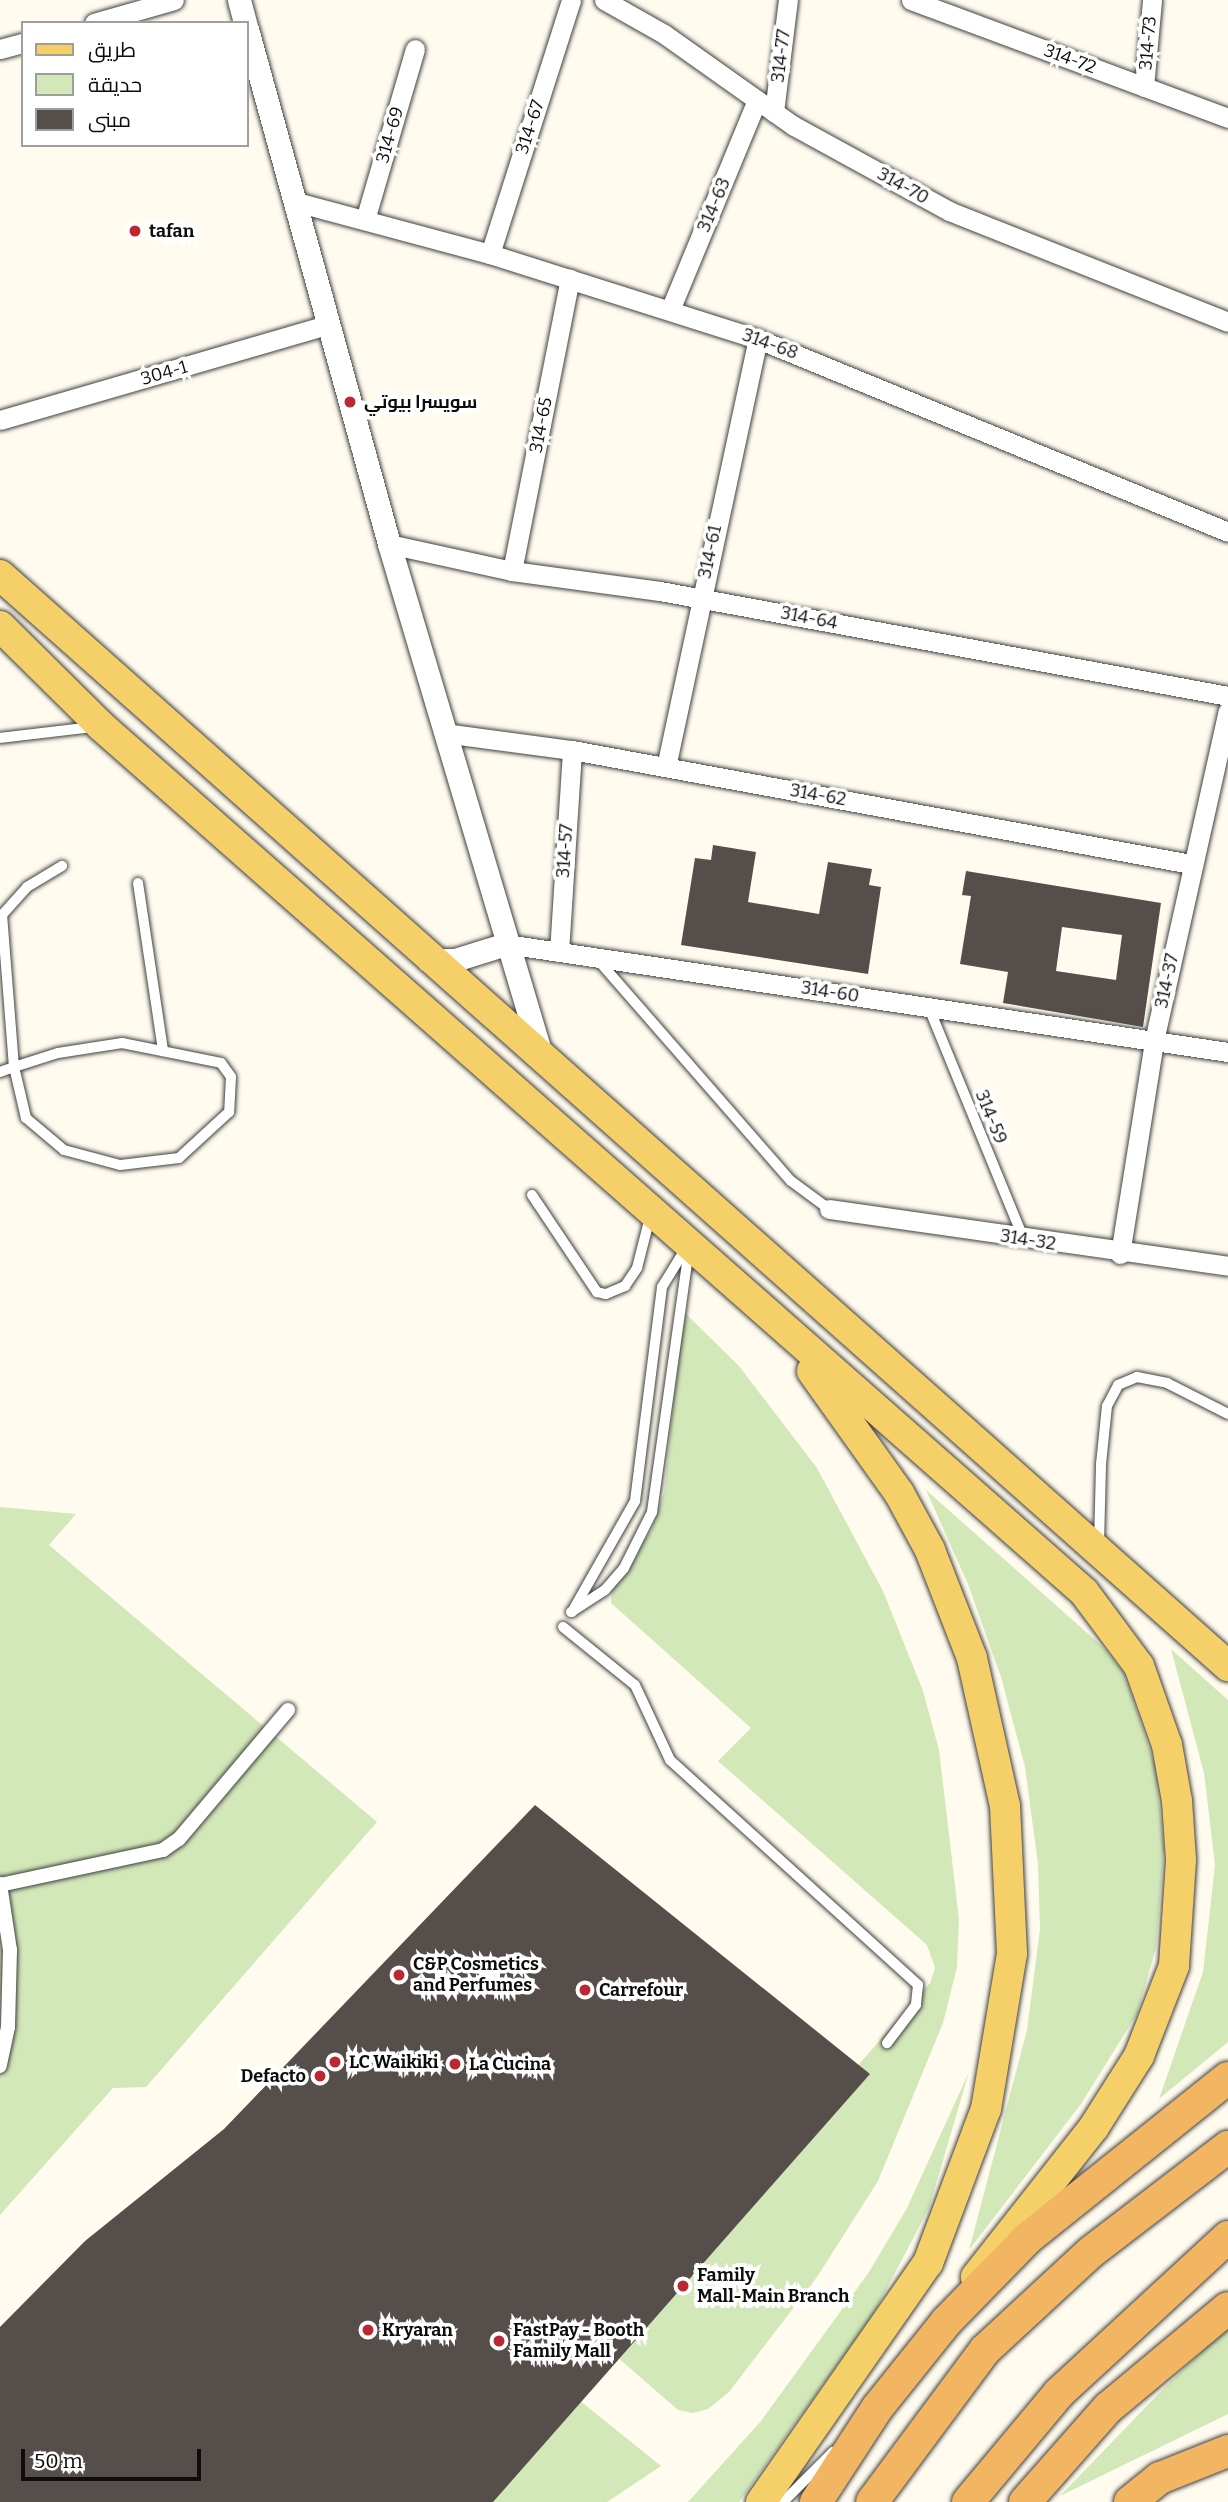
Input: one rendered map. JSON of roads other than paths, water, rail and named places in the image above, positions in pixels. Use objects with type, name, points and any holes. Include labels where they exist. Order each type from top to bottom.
[{"type":"highway","points":[[816,2502],[878,2407],[946,2322],[1028,2238],[1228,2078]]},
{"type":"highway","points":[[872,2502],[985,2350],[1091,2252],[1228,2147]]},
{"type":"highway","points":[[968,2502],[1059,2393],[1228,2237]]},
{"type":"highway","points":[[1025,2502],[1108,2409],[1228,2308]]},
{"type":"highway","points":[[1130,2502],[1160,2478],[1228,2451]]},
{"type":"main road","points":[[0,575],[428,961],[542,1058],[1228,1666]]},
{"type":"main road","points":[[0,626],[102,726],[1084,1592],[1139,1665],[1167,1745],[1177,1801],[1180,1911],[1174,1966],[1158,2013],[1094,2127],[1015,2224],[946,2322]]},
{"type":"main road","points":[[654,1212],[684,1186]]},
{"type":"main road","points":[[690,1245],[716,1215]]},
{"type":"main road","points":[[738,1286],[872,1449],[930,1550],[986,1706],[1005,1806],[1013,1893],[1012,1954],[997,2064],[976,2142],[946,2220],[928,2263],[875,2344],[761,2502]]},
{"type":"street","points":[[101,21],[174,0]]},
{"type":"street","points":[[239,0],[244,21]]},
{"type":"street","name":"314-67","points":[[490,254],[571,0]]},
{"type":"street","name":"314-70","points":[[604,0],[664,34],[766,106],[949,211],[1228,322]]},
{"type":"street","name":"314-77","points":[[766,106],[788,0]]},
{"type":"street","name":"314-72","points":[[911,0],[1228,118]]},
{"type":"street","points":[[966,20],[967,0]]},
{"type":"street","name":"314-73","points":[[1144,87],[1152,0]]},
{"type":"street","points":[[248,33],[389,544],[542,1058]]},
{"type":"street","points":[[0,49],[21,44]]},
{"type":"street","name":"314-69","points":[[365,220],[415,49]]},
{"type":"street","name":"314-63","points":[[670,310],[766,106]]},
{"type":"street","name":"314-68","points":[[296,202],[490,254],[758,339],[1228,532]]},
{"type":"street","name":"314-65","points":[[512,571],[570,279]]},
{"type":"street","name":"304-1","points":[[0,420],[328,325]]},
{"type":"street","name":"314-61","points":[[666,767],[758,339]]},
{"type":"street","name":"314-64","points":[[389,544],[512,571],[701,598],[1228,696]]},
{"type":"street","name":"314-37","points":[[1120,1254],[1154,1041],[1191,864],[1228,711]]},
{"type":"street","name":"314-62","points":[[444,733],[572,750],[1191,864]]},
{"type":"street","name":"314-57","points":[[559,952],[572,750]]},
{"type":"street","points":[[428,961],[455,960],[506,944]]},
{"type":"street","name":"314-60","points":[[506,944],[1228,1052]]},
{"type":"street","name":"314-32","points":[[829,1209],[1120,1254],[1228,1266]]},
{"type":"street","points":[[0,2066],[8,2027],[10,1950],[0,1885],[163,1850],[179,1839],[288,1710]]},
{"type":"lane","points":[[0,738],[102,726]]},
{"type":"lane","points":[[0,1072],[14,1067],[122,1043],[221,1063],[231,1077],[229,1112],[179,1158],[120,1165],[64,1150],[37,1131],[26,1118],[14,1067],[2,915],[27,887],[62,866]]},
{"type":"lane","points":[[138,883],[163,1051]]},
{"type":"lane","points":[[595,957],[791,1181],[829,1209]]},
{"type":"lane","name":"314-59","points":[[929,1007],[1024,1240]]},
{"type":"lane","points":[[532,1195],[597,1292],[606,1294],[625,1286],[637,1268],[654,1212]]},
{"type":"lane","points":[[690,1245],[652,1512],[624,1568],[605,1590],[571,1612],[635,1501],[662,1287],[670,1266],[690,1245]]},
{"type":"lane","points":[[1099,1550],[1101,1464],[1108,1406],[1118,1385],[1137,1377],[1167,1383],[1228,1414]]},
{"type":"lane","points":[[563,1627],[635,1685],[670,1760],[918,1985],[916,2005],[887,2043]]},
{"type":"lane","points":[[783,2502],[878,2407]]},
{"type":"place","name":"tafan","points":[[135,231]]},
{"type":"place","name":"سويسرا بيوتي","points":[[350,402]]},
{"type":"place","name":"C&P Cosmetics and Perfumes","points":[[399,1975]]},
{"type":"place","name":"Carrefour","points":[[585,1990]]},
{"type":"place","name":"LC Waikiki","points":[[335,2062]]},
{"type":"place","name":"La Cucina","points":[[455,2064]]},
{"type":"place","name":"Defacto","points":[[320,2076]]},
{"type":"place","name":"Family Mall-Main Branch","points":[[683,2286]]},
{"type":"place","name":"Kryaran","points":[[368,2330]]},
{"type":"place","name":"FastPay - Booth Family Mall","points":[[499,2341]]}]
